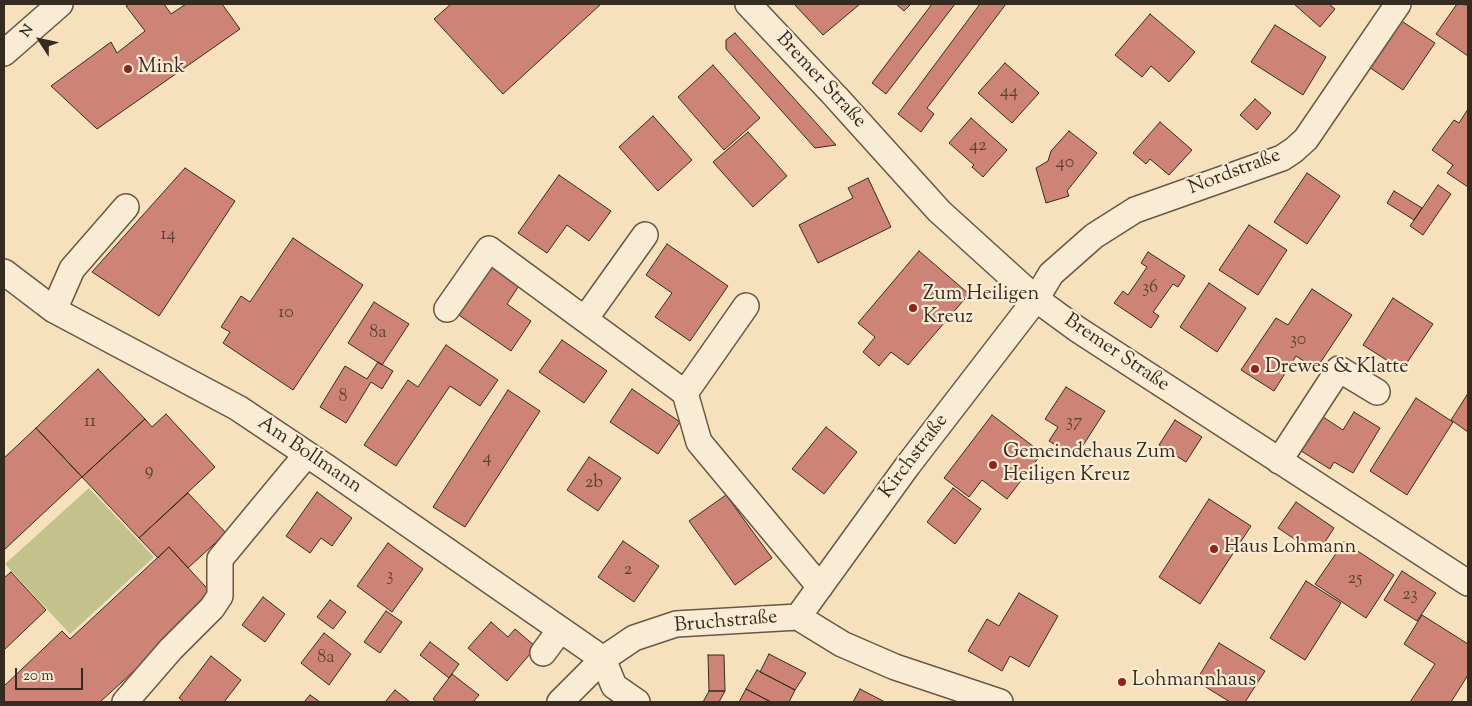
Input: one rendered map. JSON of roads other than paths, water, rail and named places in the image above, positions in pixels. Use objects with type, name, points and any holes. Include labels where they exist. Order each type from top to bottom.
[{"type":"street","points":[[4,53],[60,4]]},
{"type":"street","name":"Bremer Straße","points":[[748,4],[836,97],[939,212],[1036,300],[1278,461],[1468,584]]},
{"type":"street","name":"Nordstraße","points":[[1036,300],[1052,274],[1072,253],[1094,236],[1135,210],[1282,158],[1294,150],[1306,139],[1398,4]]},
{"type":"street","points":[[54,310],[72,269],[126,207]]},
{"type":"street","points":[[584,319],[645,235]]},
{"type":"street","points":[[447,309],[489,249],[685,392],[699,442],[820,588]]},
{"type":"street","name":"Am Bollmann","points":[[4,272],[54,310],[238,408],[603,660]]},
{"type":"street","name":"Kirchstraße","points":[[798,618],[908,465],[1036,300]]},
{"type":"street","points":[[685,392],[746,306]]},
{"type":"street","points":[[1278,461],[1339,369],[1377,392]]},
{"type":"street","points":[[125,702],[171,649],[212,608],[220,596],[220,559],[307,454]]},
{"type":"street","points":[[798,618],[842,644],[895,667],[1000,702]]},
{"type":"street","name":"Bruchstraße","points":[[560,702],[603,660],[634,638],[676,624],[798,618]]},
{"type":"street","points":[[543,653],[560,630]]},
{"type":"street","points":[[603,660],[614,686],[637,702]]},
{"type":"place","name":"Mink","points":[[128,69]]},
{"type":"place","name":"Zum Heiligen Kreuz","points":[[913,308]]},
{"type":"place","name":"Drewes & Klatte","points":[[1255,369]]},
{"type":"place","name":"Gemeindehaus Zum Heiligen Kreuz","points":[[993,465]]},
{"type":"place","name":"Haus Lohmann","points":[[1214,549]]},
{"type":"place","name":"Lohmannhaus","points":[[1122,682]]}]
